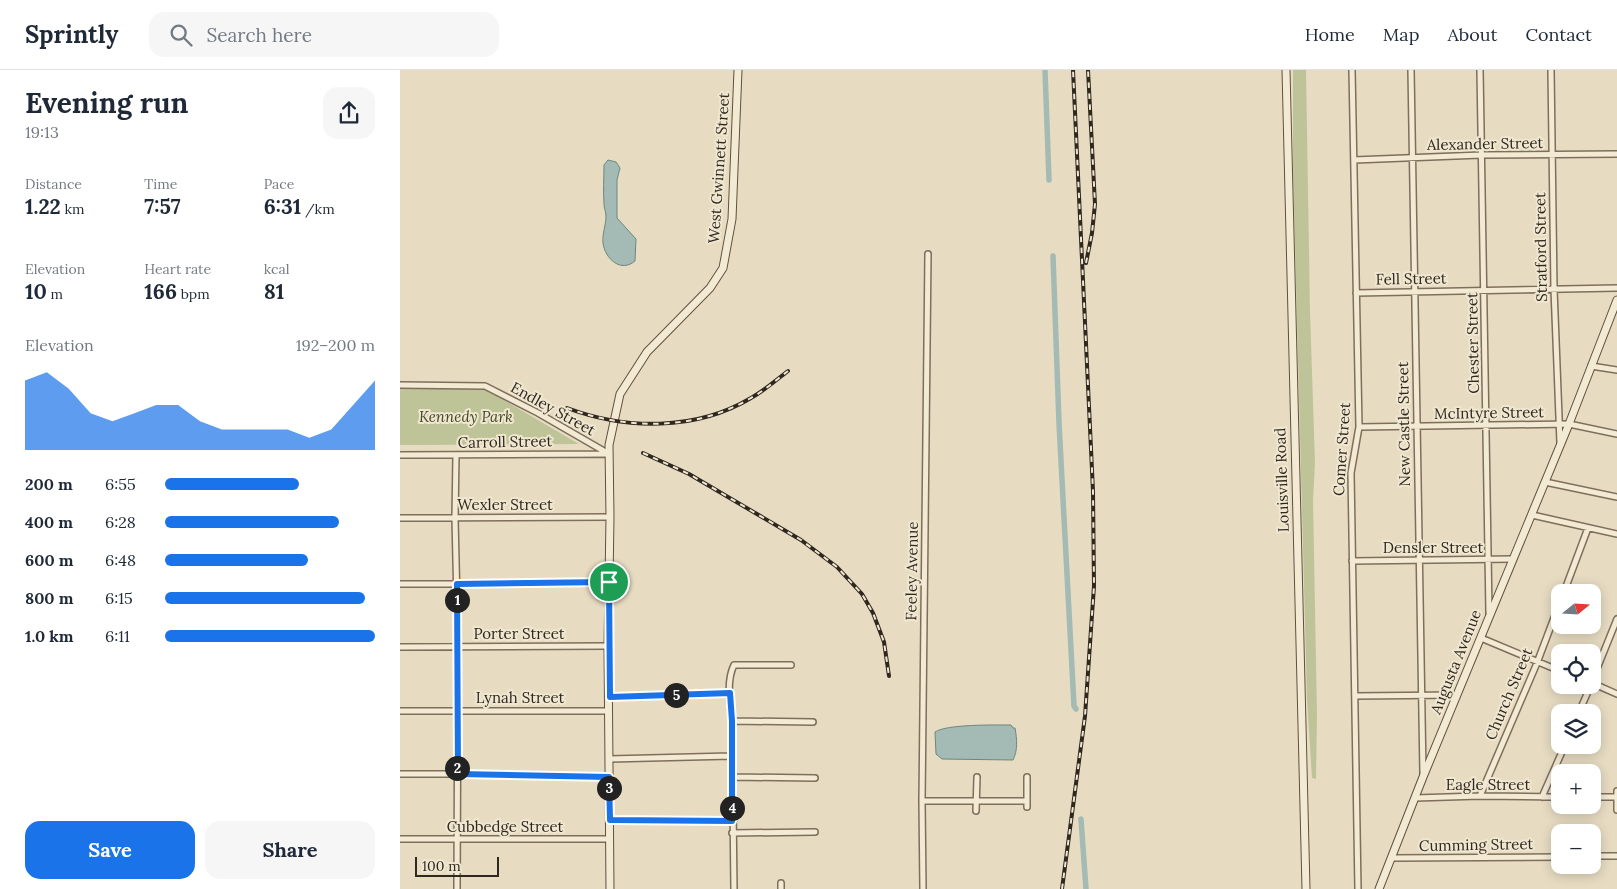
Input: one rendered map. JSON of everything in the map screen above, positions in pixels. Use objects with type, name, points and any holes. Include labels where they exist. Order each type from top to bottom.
[{"type":"main road","name":"West Gwinnett Street","points":[[610,889],[609,445],[620,394],[647,352],[710,288],[723,268],[732,219],[738,70]]},
{"type":"main road","name":"Louisville Road","points":[[1286,70],[1306,889]]},
{"type":"main road","name":"Augusta Avenue","points":[[1379,889],[1617,302]]},
{"type":"street","name":"Comer Street","points":[[1352,70],[1359,427],[1351,473],[1358,889]]},
{"type":"street","name":"New Castle Street","points":[[1411,70],[1423,777]]},
{"type":"street","name":"Chester Street","points":[[1480,70],[1489,616]]},
{"type":"street","name":"Stratford Street","points":[[1551,70],[1558,424]]},
{"type":"street","name":"Alexander Street","points":[[1354,160],[1481,155],[1617,154]]},
{"type":"street","name":"Feeley Avenue","points":[[923,889],[922,801],[928,254]]},
{"type":"street","name":"Fell Street","points":[[1356,292],[1617,288]]},
{"type":"street","points":[[1591,366],[1617,370]]},
{"type":"street","name":"Endley Street","points":[[400,385],[485,386],[538,413],[609,454]]},
{"type":"street","name":"Augusta Avenue","points":[[1558,424],[1560,446]]},
{"type":"street","points":[[1569,424],[1617,434]]},
{"type":"street","name":"McIntyre Street","points":[[1359,427],[1569,424]]},
{"type":"street","name":"Carroll Street","points":[[400,456],[609,454]]},
{"type":"street","points":[[456,456],[455,518],[458,646],[457,889]]},
{"type":"street","points":[[1545,482],[1617,498]]},
{"type":"street","points":[[1532,515],[1617,534]]},
{"type":"street","name":"Wexler Street","points":[[400,518],[610,517]]},
{"type":"street","points":[[1567,584],[1588,528]]},
{"type":"street","name":"Densler Street","points":[[1352,561],[1513,559]]},
{"type":"street","points":[[400,584],[609,582]]},
{"type":"street","points":[[1601,660],[1617,619]]},
{"type":"street","name":"Church Street","points":[[1480,796],[1551,626]]},
{"type":"street","points":[[1481,638],[1551,668]]},
{"type":"street","name":"Porter Street","points":[[400,647],[608,646]]},
{"type":"street","points":[[734,889],[731,670],[734,665],[791,665]]},
{"type":"street","points":[[1601,687],[1617,694]]},
{"type":"street","points":[[610,697],[730,693]]},
{"type":"street","points":[[1354,696],[1457,695]]},
{"type":"street","name":"Lynah Street","points":[[400,711],[610,711]]},
{"type":"street","points":[[732,721],[813,722]]},
{"type":"street","points":[[1542,797],[1560,754]]},
{"type":"street","points":[[610,758],[731,756]]},
{"type":"street","points":[[400,774],[609,777]]},
{"type":"street","points":[[976,811],[977,776]]},
{"type":"street","points":[[1027,776],[1027,808]]},
{"type":"street","points":[[733,777],[815,778]]},
{"type":"street","points":[[1601,796],[1617,795],[1617,810]]},
{"type":"street","name":"Eagle Street","points":[[1415,798],[1480,796],[1551,797]]},
{"type":"street","points":[[922,801],[1027,800]]},
{"type":"street","points":[[610,820],[732,821]]},
{"type":"street","points":[[732,832],[815,832]]},
{"type":"street","name":"Cubbedge Street","points":[[400,839],[610,839]]},
{"type":"street","points":[[1601,856],[1617,856]]},
{"type":"street","name":"Cumming Street","points":[[1392,858],[1551,857]]},
{"type":"street","points":[[781,883],[782,889]]},
{"type":"green space","points":[[1293,70],[1306,70],[1310,311],[1315,463],[1313,500],[1317,715],[1316,779],[1312,778],[1307,699],[1293,170]]},
{"type":"green space","name":"Kennedy Park","points":[[400,389],[485,389],[579,444],[400,445]]},
{"type":"water","points":[[608,160],[616,162],[620,168],[617,180],[617,218],[636,239],[635,261],[624,266],[610,259],[603,243],[606,216],[604,206],[604,165]]},
{"type":"water","points":[[1011,725],[1015,728],[1017,740],[1013,760],[942,759],[936,754],[935,732],[941,729]]},
{"type":"waterway","points":[[1045,70],[1049,180]]},
{"type":"waterway","points":[[1053,256],[1059,423],[1074,706],[1076,709]]},
{"type":"waterway","points":[[1081,819],[1086,889]]},
{"type":"railway","points":[[1062,889],[1085,716],[1094,586],[1093,491],[1073,70]]},
{"type":"railway","points":[[1086,263],[1095,204],[1088,70]]},
{"type":"railway","points":[[567,408],[613,420],[637,423],[660,424],[684,421],[707,417],[730,409],[756,395],[788,371]]},
{"type":"railway","points":[[643,453],[689,474],[801,540],[837,567],[862,594],[873,613],[884,642],[889,676]]},
{"type":"route","points":[[609,582],[608,646],[610,697],[730,693],[733,777],[732,821],[610,820],[609,777],[458,774],[457,584],[609,582]]}]
